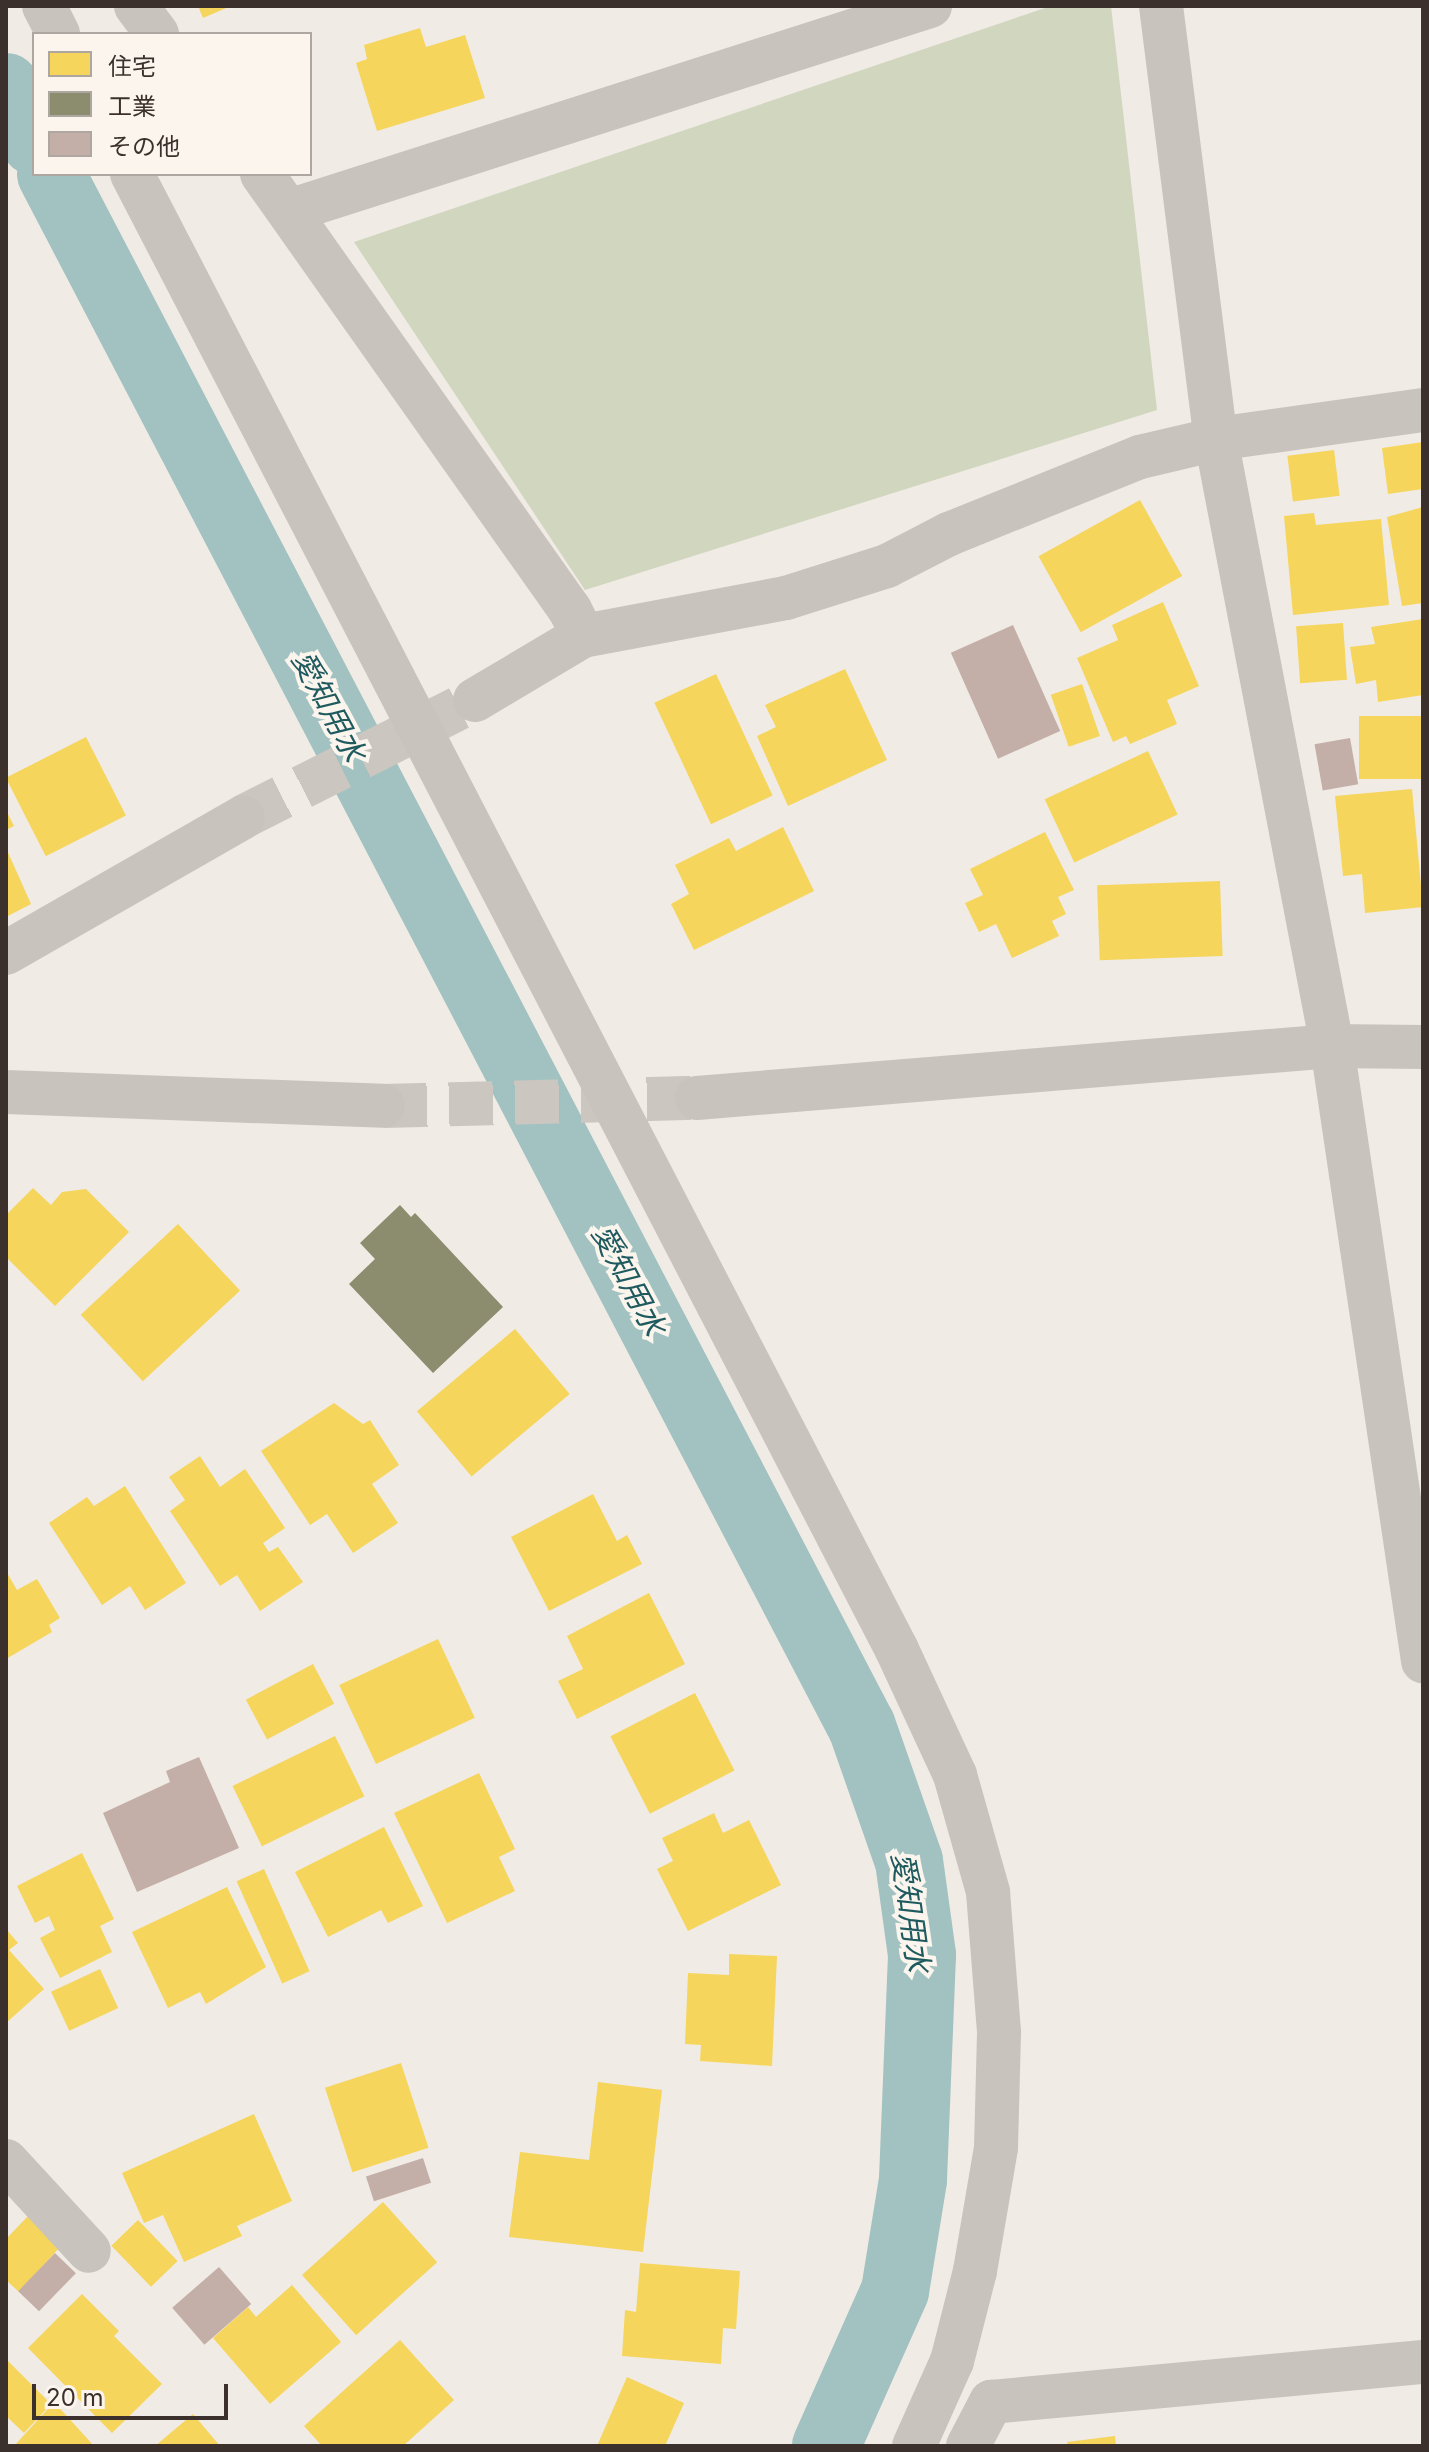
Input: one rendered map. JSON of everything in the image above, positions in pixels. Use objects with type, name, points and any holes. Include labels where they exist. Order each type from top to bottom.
[{"type":"street","points":[[44,6],[57,32]]},
{"type":"street","points":[[136,6],[156,32]]},
{"type":"street","points":[[289,211],[930,6]]},
{"type":"street","points":[[1161,6],[1216,439],[1332,1046],[1423,1661]]},
{"type":"street","points":[[133,176],[897,1650],[955,1775],[988,1892],[999,2033],[996,2148],[975,2271],[952,2361],[914,2446]]},
{"type":"street","points":[[263,176],[570,610],[583,636]]},
{"type":"street","points":[[475,700],[583,636],[786,598],[887,566],[949,534],[1140,457],[1216,439],[1423,410]]},
{"type":"street","points":[[6,953],[243,817]]},
{"type":"street","points":[[697,1098],[1332,1046],[1423,1047]]},
{"type":"street","points":[[6,1092],[383,1106]]},
{"type":"street","points":[[6,2161],[89,2251]]},
{"type":"street","points":[[968,2446],[991,2402],[1423,2362]]},
{"type":"green space","points":[[1051,6],[1111,6],[1157,410],[585,590],[354,242]]},
{"type":"building: 住宅","points":[[198,6],[231,6],[203,18]]},
{"type":"building: 住宅","points":[[420,28],[426,47],[465,35],[485,98],[377,131],[356,63],[367,59],[364,45]]},
{"type":"building: 住宅","points":[[1423,442],[1423,489],[1388,494],[1382,448]]},
{"type":"building: 住宅","points":[[1334,450],[1340,496],[1293,501],[1287,456]]},
{"type":"building: 住宅","points":[[1140,500],[1182,576],[1081,632],[1039,556]]},
{"type":"building: 住宅","points":[[1423,507],[1423,603],[1402,606],[1387,517]]},
{"type":"building: 住宅","points":[[1314,513],[1316,525],[1381,519],[1389,605],[1293,615],[1284,516]]},
{"type":"building: 住宅","points":[[1163,602],[1199,686],[1167,700],[1177,724],[1130,744],[1126,736],[1113,742],[1077,658],[1118,640],[1112,625]]},
{"type":"building: 住宅","points":[[1423,619],[1423,695],[1378,702],[1376,680],[1356,684],[1350,647],[1375,644],[1371,627]]},
{"type":"building: 住宅","points":[[1343,623],[1347,680],[1300,683],[1296,626]]},
{"type":"building: 住宅","points":[[845,669],[887,760],[788,806],[757,736],[776,727],[765,705]]},
{"type":"building: 住宅","points":[[716,674],[773,795],[711,824],[654,703]]},
{"type":"building: 住宅","points":[[1082,684],[1100,736],[1069,747],[1051,695]]},
{"type":"building: 住宅","points":[[1359,716],[1423,716],[1423,779],[1359,779]]},
{"type":"building: 住宅","points":[[86,737],[126,815],[46,856],[6,778]]},
{"type":"building: 住宅","points":[[1148,751],[1178,814],[1074,863],[1045,799]]},
{"type":"building: 住宅","points":[[1412,789],[1423,907],[1365,913],[1362,874],[1343,876],[1335,796]]},
{"type":"building: 住宅","points":[[6,810],[14,826],[6,830]]},
{"type":"building: 住宅","points":[[783,827],[814,891],[694,950],[671,904],[689,894],[675,865],[729,838],[736,851]]},
{"type":"building: 住宅","points":[[1045,832],[1074,890],[1058,897],[1066,914],[1052,921],[1059,936],[1012,958],[996,924],[979,932],[965,903],[983,895],[970,869]]},
{"type":"building: 住宅","points":[[6,848],[31,904],[6,917]]},
{"type":"building: 住宅","points":[[1220,881],[1223,956],[1100,960],[1097,885]]},
{"type":"building: 住宅","points":[[33,1188],[51,1205],[62,1192],[86,1189],[129,1232],[55,1306],[6,1257],[6,1215]]},
{"type":"building: 住宅","points":[[178,1224],[240,1291],[143,1381],[81,1315]]},
{"type":"building: 住宅","points":[[515,1329],[570,1394],[472,1476],[417,1411]]},
{"type":"building: 住宅","points":[[334,1403],[363,1424],[370,1420],[399,1465],[372,1484],[398,1523],[353,1553],[327,1514],[310,1525],[261,1451]]},
{"type":"building: 住宅","points":[[200,1456],[220,1487],[245,1469],[285,1528],[263,1543],[269,1552],[278,1547],[303,1582],[260,1611],[237,1575],[220,1586],[170,1511],[185,1500],[169,1477]]},
{"type":"building: 住宅","points":[[125,1486],[186,1583],[145,1610],[130,1586],[102,1605],[49,1523],[87,1497],[94,1506]]},
{"type":"building: 住宅","points":[[593,1494],[617,1541],[627,1535],[642,1564],[549,1611],[511,1537]]},
{"type":"building: 住宅","points":[[6,1571],[17,1590],[37,1579],[60,1618],[49,1625],[52,1632],[6,1659]]},
{"type":"building: 住宅","points":[[649,1593],[685,1664],[577,1719],[558,1681],[583,1669],[567,1636]]},
{"type":"building: 住宅","points":[[438,1639],[475,1718],[376,1764],[339,1685]]},
{"type":"building: 住宅","points":[[313,1664],[334,1704],[267,1739],[246,1700]]},
{"type":"building: 住宅","points":[[695,1693],[734,1771],[650,1814],[610,1736]]},
{"type":"building: 住宅","points":[[335,1736],[364,1796],[262,1846],[233,1786]]},
{"type":"building: 住宅","points":[[479,1773],[515,1849],[499,1857],[515,1891],[447,1923],[394,1813]]},
{"type":"building: 住宅","points":[[714,1813],[723,1833],[749,1820],[781,1885],[688,1931],[657,1869],[673,1861],[662,1838]]},
{"type":"building: 住宅","points":[[384,1827],[423,1906],[388,1923],[381,1910],[328,1937],[295,1872]]},
{"type":"building: 住宅","points":[[82,1853],[114,1919],[100,1926],[112,1952],[60,1978],[40,1938],[55,1930],[49,1916],[35,1923],[17,1886]]},
{"type":"building: 住宅","points":[[264,1869],[310,1971],[282,1984],[237,1881]]},
{"type":"building: 住宅","points":[[227,1887],[266,1967],[206,2004],[200,1992],[168,2008],[132,1932]]},
{"type":"building: 住宅","points":[[6,1929],[18,1943],[9,1950],[44,1989],[6,2023]]},
{"type":"building: 住宅","points":[[729,1954],[777,1956],[772,2066],[700,2061],[701,2045],[685,2044],[688,1973],[729,1975]]},
{"type":"building: 住宅","points":[[100,1969],[118,2008],[69,2031],[51,1992]]},
{"type":"building: 住宅","points":[[401,2063],[429,2148],[352,2172],[325,2088]]},
{"type":"building: 住宅","points":[[598,2082],[662,2090],[643,2252],[509,2237],[520,2152],[589,2160]]},
{"type":"building: 住宅","points":[[254,2114],[292,2201],[237,2226],[242,2236],[184,2262],[163,2215],[144,2223],[122,2173]]},
{"type":"building: 住宅","points":[[383,2202],[437,2262],[356,2335],[302,2275]]},
{"type":"building: 住宅","points":[[28,2216],[61,2246],[19,2292],[6,2280],[6,2239]]},
{"type":"building: 住宅","points":[[138,2220],[178,2261],[151,2287],[111,2246]]},
{"type":"building: 住宅","points":[[640,2263],[740,2271],[736,2329],[723,2328],[721,2364],[622,2356],[625,2310],[636,2312]]},
{"type":"building: 住宅","points":[[292,2285],[341,2342],[270,2404],[213,2338],[248,2307],[256,2317]]},
{"type":"building: 住宅","points":[[82,2294],[119,2331],[114,2336],[162,2384],[112,2433],[28,2348]]},
{"type":"building: 住宅","points":[[400,2340],[454,2400],[403,2446],[322,2446],[304,2426]]},
{"type":"building: 住宅","points":[[6,2359],[51,2404],[24,2433],[6,2416]]},
{"type":"building: 住宅","points":[[627,2377],[684,2403],[665,2446],[597,2446]]},
{"type":"building: 住宅","points":[[54,2402],[94,2446],[14,2446]]},
{"type":"building: 住宅","points":[[193,2414],[220,2446],[155,2446]]},
{"type":"building: 住宅","points":[[1115,2436],[1116,2446],[1068,2446],[1067,2442]]},
{"type":"building: 工業","points":[[400,1205],[411,1217],[415,1213],[503,1307],[433,1373],[349,1284],[375,1259],[360,1243]]},
{"type":"building: その他","points":[[1013,625],[1060,731],[998,759],[951,653]]},
{"type":"building: その他","points":[[1350,738],[1358,784],[1323,791],[1315,744]]},
{"type":"building: その他","points":[[199,1757],[239,1848],[137,1892],[103,1813],[170,1782],[166,1771]]},
{"type":"building: その他","points":[[423,2158],[431,2183],[374,2201],[366,2177]]},
{"type":"building: その他","points":[[55,2253],[76,2273],[39,2311],[18,2291]]},
{"type":"building: その他","points":[[219,2267],[251,2304],[204,2345],[172,2308]]},
{"type":"waterway","name":"愛知用水","points":[[6,87],[32,137]]},
{"type":"waterway","name":"愛知用水","points":[[52,176],[862,1727],[909,1861],[922,1955],[913,2180],[895,2291],[826,2446]]},
{"type":"tunnel","points":[[243,817],[475,700]]},
{"type":"tunnel","points":[[383,1106],[697,1098]]}]
